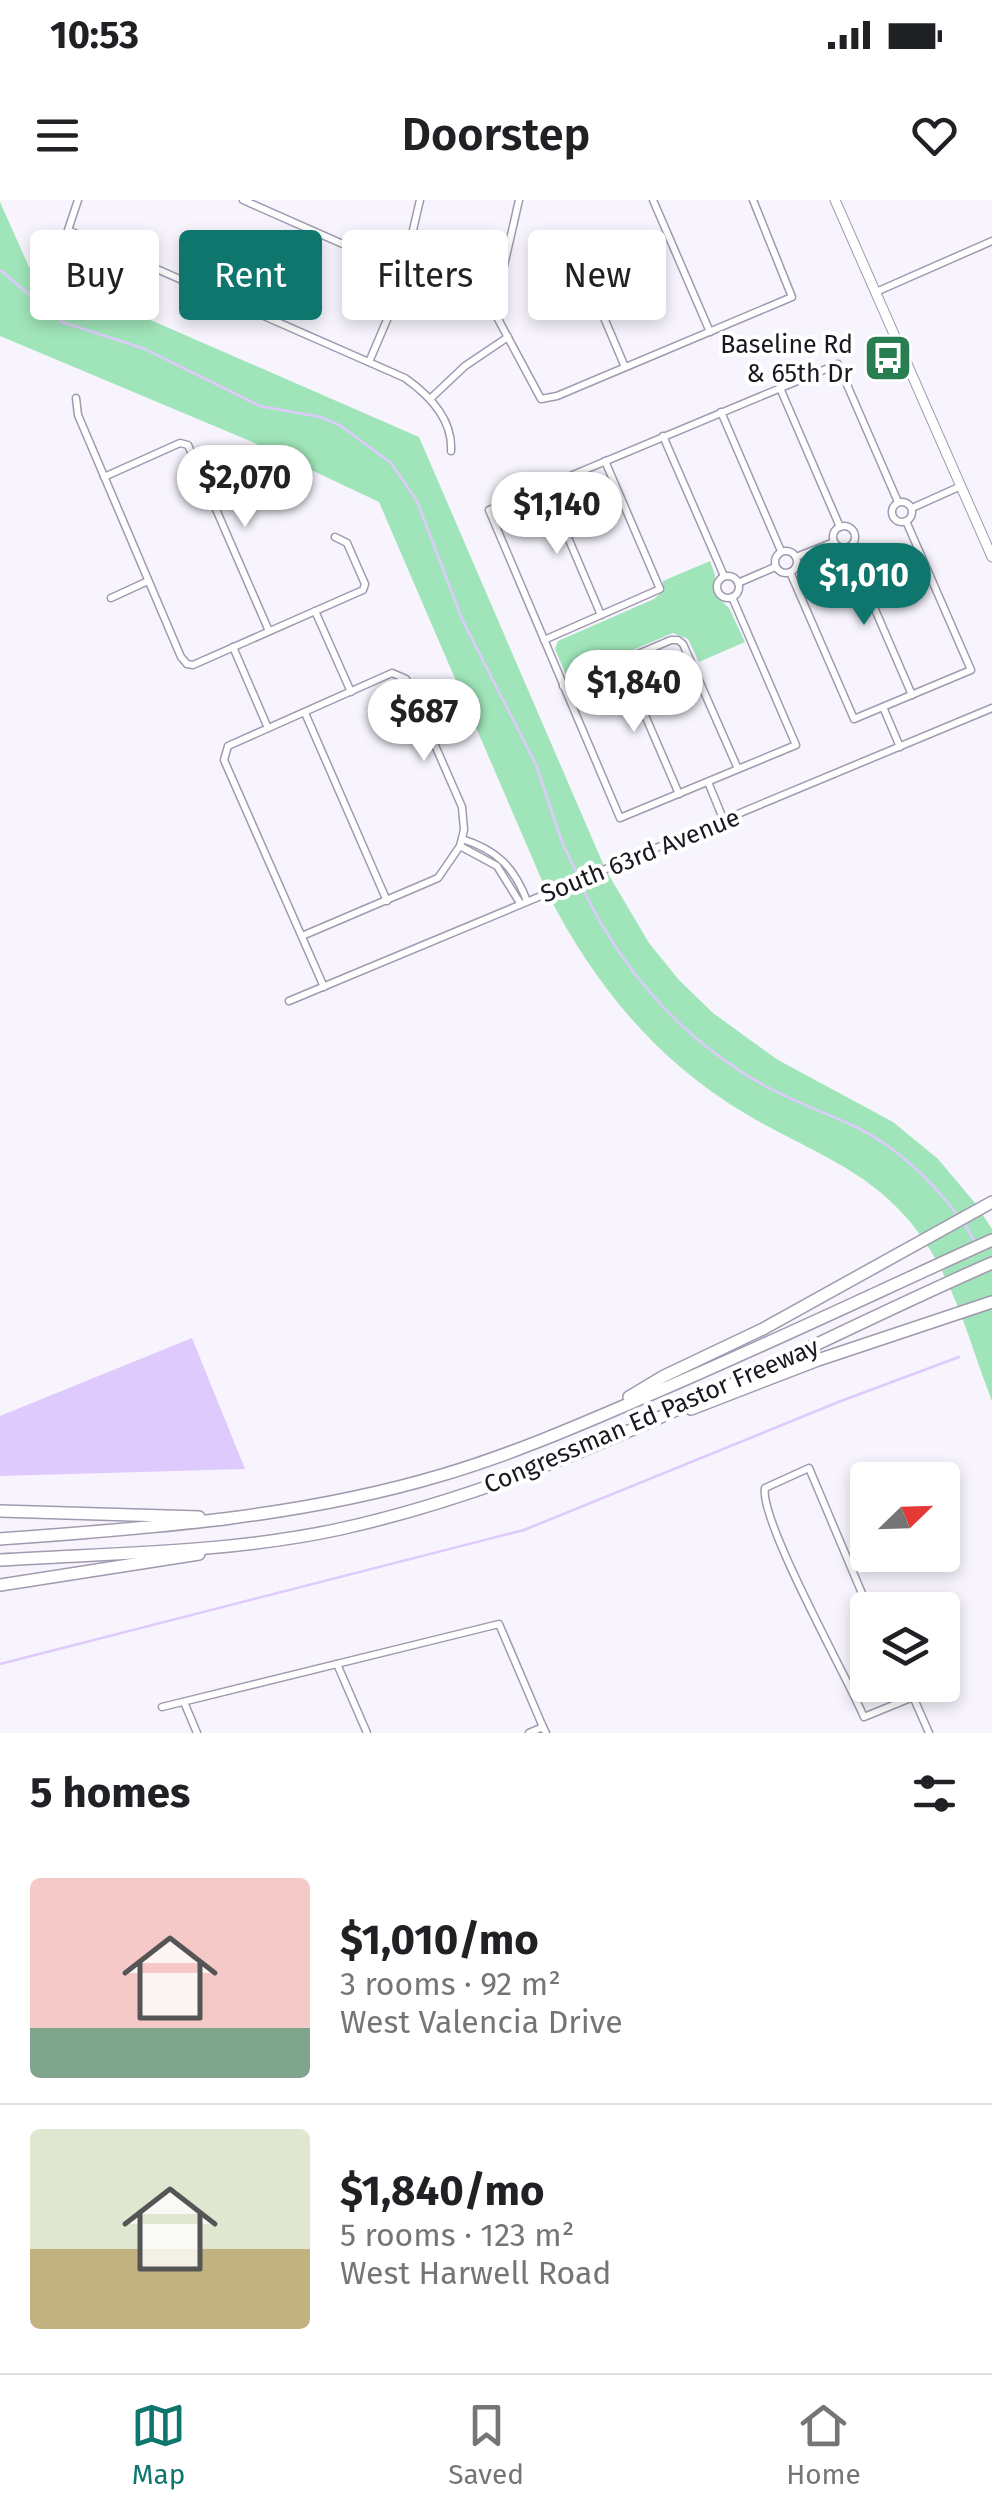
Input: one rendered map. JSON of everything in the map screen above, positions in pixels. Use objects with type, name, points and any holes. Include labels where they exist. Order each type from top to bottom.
[{"type":"highway","points":[[605,1414],[664,1376],[762,1329],[992,1202]]},
{"type":"highway","name":"Congressman Ed Pastor Freeway","points":[[0,1539],[223,1520],[352,1498],[440,1476],[605,1414],[992,1240]]},
{"type":"highway","name":"Congressman Ed Pastor Freeway","points":[[0,1560],[242,1545],[410,1512],[488,1487],[616,1436],[992,1264]]},
{"type":"highway","points":[[616,1436],[648,1428],[848,1349],[990,1302]]},
{"type":"highway","points":[[0,1511],[165,1514],[223,1520]]},
{"type":"highway","points":[[0,1584],[169,1560],[242,1545]]},
{"type":"main road","points":[[836,200],[992,557]]},
{"type":"street","points":[[78,200],[68,230],[405,378],[444,418],[452,438],[450,451]]},
{"type":"street","points":[[242,200],[342,244]]},
{"type":"street","points":[[413,230],[420,200]]},
{"type":"street","points":[[519,200],[495,305],[498,320],[541,400],[792,297],[752,200]]},
{"type":"street","points":[[653,200],[710,332]]},
{"type":"street","points":[[876,292],[992,241]]},
{"type":"street","points":[[369,362],[387,320]]},
{"type":"street","points":[[605,320],[625,367]]},
{"type":"street","points":[[430,400],[465,366],[508,337]]},
{"type":"street","points":[[732,597],[796,745],[620,818],[489,510],[838,364],[898,502]]},
{"type":"street","points":[[780,388],[840,527]]},
{"type":"street","points":[[76,398],[78,415],[187,664],[363,590],[365,584],[347,544],[334,538]]},
{"type":"street","points":[[721,412],[781,552]]},
{"type":"street","points":[[663,436],[724,576]]},
{"type":"street","points":[[104,477],[180,444],[188,445],[270,631]]},
{"type":"street","points":[[544,640],[660,589],[605,460]]},
{"type":"street","points":[[546,486],[602,615]]},
{"type":"street","points":[[912,508],[961,486]]},
{"type":"street","points":[[898,502],[908,503],[912,508],[912,516],[906,521],[898,521],[892,514],[898,502]]},
{"type":"street","points":[[790,572],[854,719],[970,670],[906,521]]},
{"type":"street","points":[[847,526],[855,534],[848,547],[838,547],[834,542],[834,531],[840,527],[847,526]]},
{"type":"street","points":[[796,558],[834,542]]},
{"type":"street","points":[[848,547],[912,695]]},
{"type":"street","points":[[781,552],[792,552],[796,558],[795,568],[790,572],[783,573],[776,566],[775,559],[781,552]]},
{"type":"street","points":[[738,582],[776,566]]},
{"type":"street","points":[[724,576],[738,582],[739,590],[732,597],[718,592],[717,583],[724,576]]},
{"type":"street","points":[[111,598],[148,581]]},
{"type":"street","points":[[316,611],[351,692]]},
{"type":"street","points":[[564,686],[678,640],[738,769]]},
{"type":"street","points":[[233,647],[268,728]]},
{"type":"street","points":[[622,662],[679,794]]},
{"type":"street","points":[[302,936],[438,878],[461,843],[462,807],[406,679],[400,674],[392,674],[228,746],[225,753],[224,760],[324,987]]},
{"type":"street","points":[[883,707],[900,748]]},
{"type":"street","name":"South 63rd Avenue","points":[[289,1001],[992,708]]},
{"type":"street","points":[[305,713],[386,901]]},
{"type":"street","points":[[708,782],[724,821]]},
{"type":"street","points":[[461,843],[481,845],[502,858],[524,902]]},
{"type":"street","points":[[850,1685],[828,1648],[778,1534],[764,1497],[765,1488],[809,1468],[861,1592]]},
{"type":"street","points":[[162,1708],[500,1624],[544,1730],[529,1733]]},
{"type":"street","points":[[338,1664],[367,1733]]},
{"type":"street","points":[[184,1702],[198,1733]]},
{"type":"street","points":[[857,1702],[864,1717],[901,1702]]},
{"type":"street","points":[[915,1702],[928,1733]]},
{"type":"green space","points":[[0,202],[30,267],[30,320],[151,320],[419,437],[604,866],[546,890],[379,502],[250,441],[0,336]]},
{"type":"green space","points":[[710,561],[715,575],[714,594],[729,608],[745,642],[699,662],[688,639],[673,633],[571,676],[565,673],[555,649],[558,641],[654,599],[662,592],[663,581]]},
{"type":"green space","points":[[607,872],[649,943],[713,1013],[778,1060],[893,1122],[938,1159],[975,1203],[992,1229],[992,1401],[947,1281],[905,1216],[850,1170],[714,1093],[657,1046],[608,991],[549,896]]},
{"type":"shaded area","points":[[192,1338],[245,1469],[0,1476],[0,1416]]},
{"type":"waterway","points":[[0,270],[62,322],[145,349],[260,406],[320,417],[341,426],[391,463],[417,501],[462,619],[536,765],[578,876]]},
{"type":"waterway","points":[[582,887],[636,975],[707,1047],[765,1086],[885,1144],[926,1178],[959,1217]]},
{"type":"waterway","points":[[964,1223],[975,1242]]},
{"type":"waterway","points":[[0,1664],[524,1530],[959,1357]]},
{"type":"place","name":"Baseline Rd & 65th Dr","points":[[888,358]]}]
